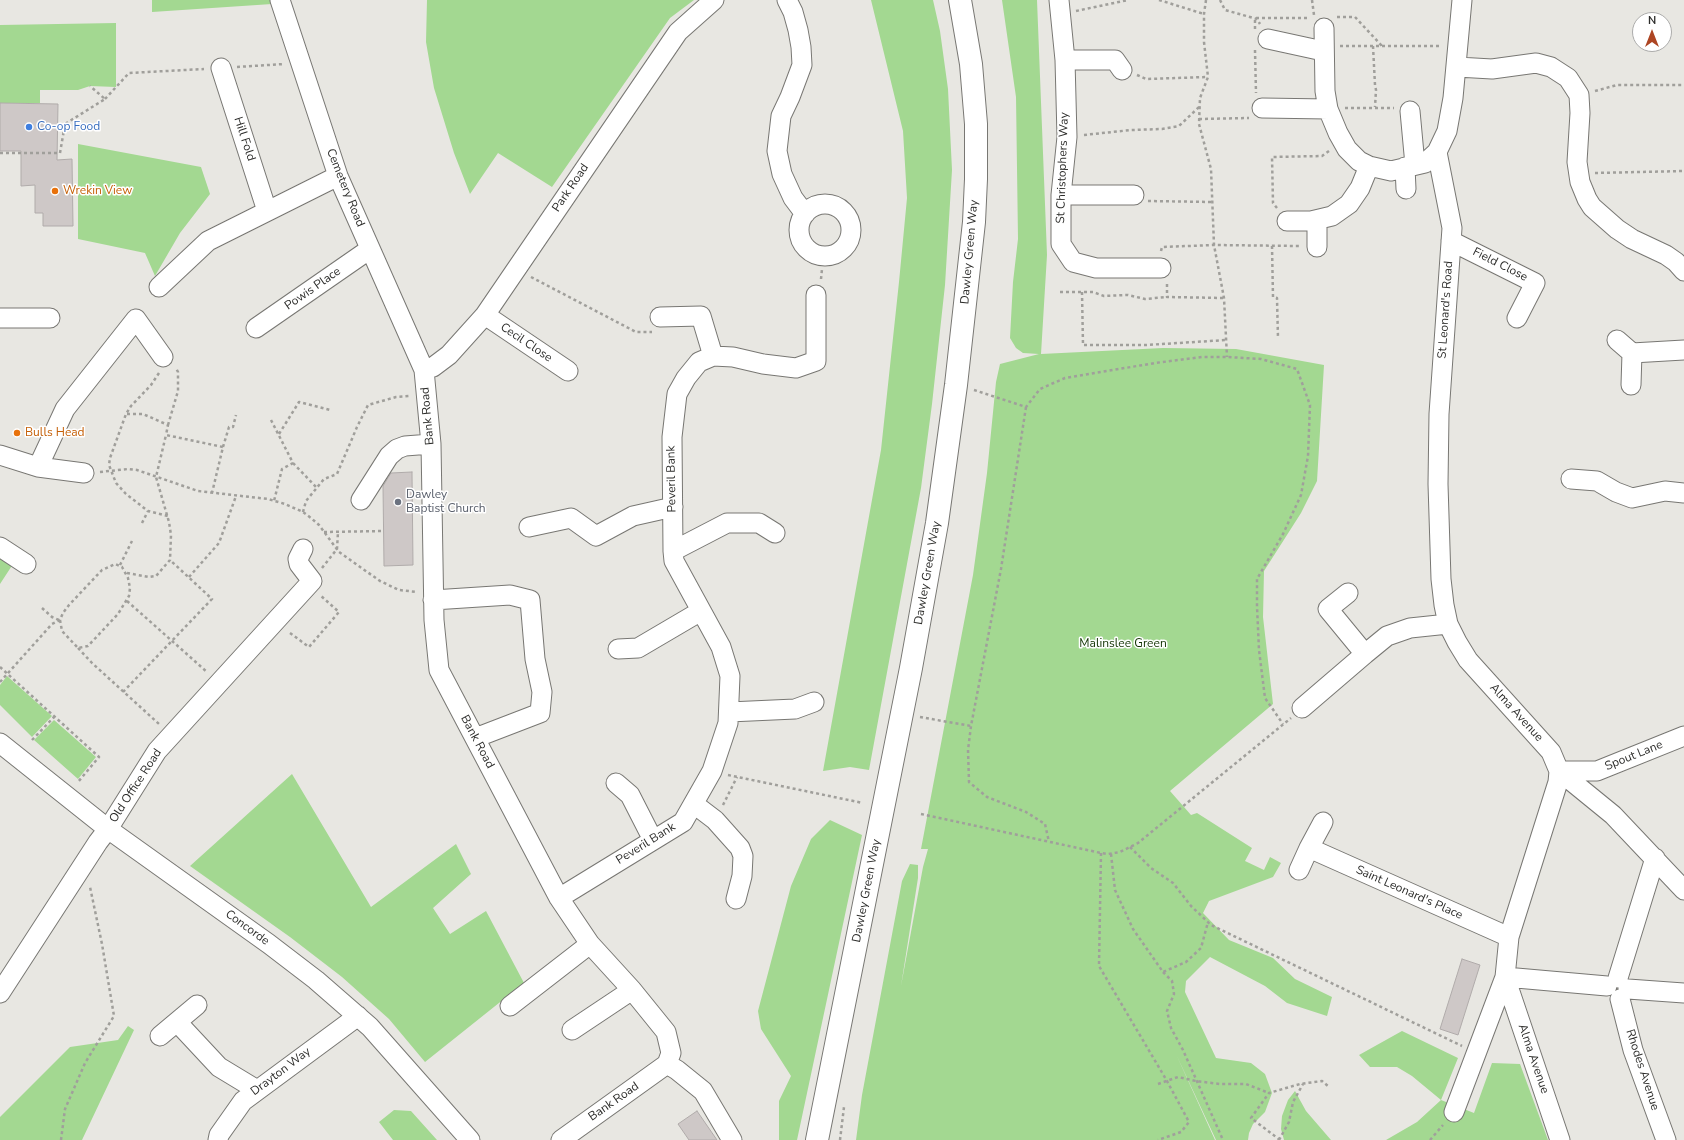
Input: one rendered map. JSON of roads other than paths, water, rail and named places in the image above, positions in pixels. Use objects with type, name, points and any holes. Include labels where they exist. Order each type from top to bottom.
[{"type":"main road","name":"Dawley Green Way","points":[[817,1140],[911,668],[937,523],[956,385],[974,222],[976,179],[976,124],[972,72],[960,0]]},
{"type":"street","name":"Cemetery Road","points":[[280,0],[338,176],[424,370]]},
{"type":"street","name":"Park Road","points":[[424,370],[433,367],[448,355],[485,315],[678,32],[714,0]]},
{"type":"street","points":[[787,0],[793,12],[798,30],[802,65],[781,116],[777,151],[782,174],[793,198],[805,214]]},
{"type":"street","points":[[1259,41],[1324,32],[1325,91],[1328,108],[1343,141],[1347,149],[1359,161],[1369,166],[1391,171],[1424,163],[1438,152],[1447,131],[1457,67],[1462,0]]},
{"type":"street","name":"St Christophers Way","points":[[1060,7],[1065,60],[1066,137],[1061,195],[1061,244],[1073,262],[1096,268],[1152,268]]},
{"type":"street","points":[[1065,60],[1115,60],[1122,70]]},
{"type":"street","points":[[1457,67],[1492,69],[1528,63],[1544,65],[1558,71],[1568,78],[1579,96],[1580,113],[1577,162],[1578,173],[1587,199],[1592,207],[1603,217],[1632,239],[1671,258],[1684,271]]},
{"type":"street","name":"Hill Fold","points":[[221,68],[267,211]]},
{"type":"street","points":[[1262,108],[1328,108]]},
{"type":"street","points":[[1406,189],[1410,166],[1410,111]]},
{"type":"street","name":"St Leonard's Road","points":[[1438,152],[1452,228],[1439,414],[1438,484],[1441,579],[1448,624]]},
{"type":"street","points":[[1287,221],[1311,221],[1332,216],[1349,204],[1360,188],[1369,166]]},
{"type":"street","points":[[159,287],[208,240],[338,176]]},
{"type":"street","points":[[1061,195],[1134,195]]},
{"type":"street","points":[[820,205],[829,205],[837,208],[849,221],[850,234],[845,246],[822,262],[808,250],[803,244],[800,236],[799,228],[805,214],[812,208],[820,205]]},
{"type":"street","points":[[1317,220],[1317,247]]},
{"type":"street","name":"Field Close","points":[[1451,240],[1539,276],[1517,318]]},
{"type":"street","name":"Powis Place","points":[[256,328],[370,249]]},
{"type":"street","points":[[656,324],[701,316],[713,356],[733,357],[763,364],[796,368],[816,362],[816,295]]},
{"type":"street","name":"Cecil Close","points":[[485,315],[568,372]]},
{"type":"street","points":[[0,318],[50,318]]},
{"type":"street","points":[[38,467],[65,409],[136,320],[166,364]]},
{"type":"street","points":[[1617,340],[1632,353],[1684,350]]},
{"type":"street","points":[[1631,385],[1632,353]]},
{"type":"street","name":"Peveril Bank","points":[[559,898],[684,822],[712,771],[728,723],[730,676],[721,647],[674,561],[673,551],[672,437],[677,394],[686,378],[700,362],[713,356]]},
{"type":"street","name":"Bank Road","points":[[424,370],[431,444],[433,596],[439,670],[559,898],[590,944],[632,990],[666,1032],[671,1054],[667,1064],[561,1140]]},
{"type":"street","points":[[361,500],[388,456],[397,449],[405,446],[431,444]]},
{"type":"street","points":[[0,455],[38,467],[84,473]]},
{"type":"street","points":[[1570,479],[1596,481],[1616,492],[1632,498],[1665,491],[1684,493]]},
{"type":"street","points":[[529,527],[571,518],[596,536],[633,516],[673,506]]},
{"type":"street","points":[[673,551],[727,524],[759,523],[775,533]]},
{"type":"street","points":[[0,548],[16,556],[26,564]]},
{"type":"street","name":"Old Office Road","points":[[0,993],[108,829],[157,751],[219,683],[316,588],[299,564],[298,559],[303,549]]},
{"type":"street","points":[[1348,593],[1328,609],[1365,654]]},
{"type":"street","points":[[433,596],[510,595],[530,600],[535,659],[542,692],[540,713],[474,738]]},
{"type":"street","points":[[618,648],[638,648],[701,611]]},
{"type":"street","points":[[1302,708],[1387,636],[1404,629],[1418,626],[1448,624]]},
{"type":"street","name":"Alma Avenue","points":[[1448,624],[1468,660],[1551,752],[1559,770],[1557,789],[1509,937],[1505,977],[1454,1112]]},
{"type":"street","points":[[729,712],[795,709],[814,702]]},
{"type":"street","name":"Spout Lane","points":[[1559,770],[1597,771],[1684,736]]},
{"type":"street","name":"Concorde","points":[[0,743],[108,829],[269,944],[316,980],[370,1027],[470,1140]]},
{"type":"street","points":[[1559,770],[1613,815],[1684,890]]},
{"type":"street","points":[[616,783],[630,795],[653,840]]},
{"type":"street","points":[[694,804],[715,820],[740,848],[743,856],[742,876],[736,899]]},
{"type":"street","points":[[1299,870],[1323,822]]},
{"type":"street","name":"Saint Leonard's Place","points":[[1309,848],[1509,937]]},
{"type":"street","points":[[1618,988],[1655,858]]},
{"type":"street","points":[[510,1006],[590,944]]},
{"type":"street","points":[[1505,977],[1684,993]]},
{"type":"street","name":"Alma Avenue","points":[[1505,977],[1560,1140]]},
{"type":"street","name":"Rhodes Avenue","points":[[1618,988],[1633,1050],[1666,1140]]},
{"type":"street","points":[[572,1030],[632,990]]},
{"type":"street","points":[[160,1036],[197,1005]]},
{"type":"street","name":"Drayton Way","points":[[218,1140],[219,1135],[243,1101],[358,1016]]},
{"type":"street","points":[[177,1022],[219,1067],[257,1090]]},
{"type":"street","points":[[667,1064],[677,1070],[703,1091],[732,1140]]},
{"type":"place","name":"Co-op Food","points":[[29,127]]},
{"type":"place","name":"Wrekin View","points":[[55,191]]},
{"type":"place","name":"Bulls Head","points":[[17,433]]},
{"type":"place","name":"Dawley Baptist Church","points":[[398,502]]},
{"type":"park label","name":"Malinslee Green","points":[[1123,644]]}]
